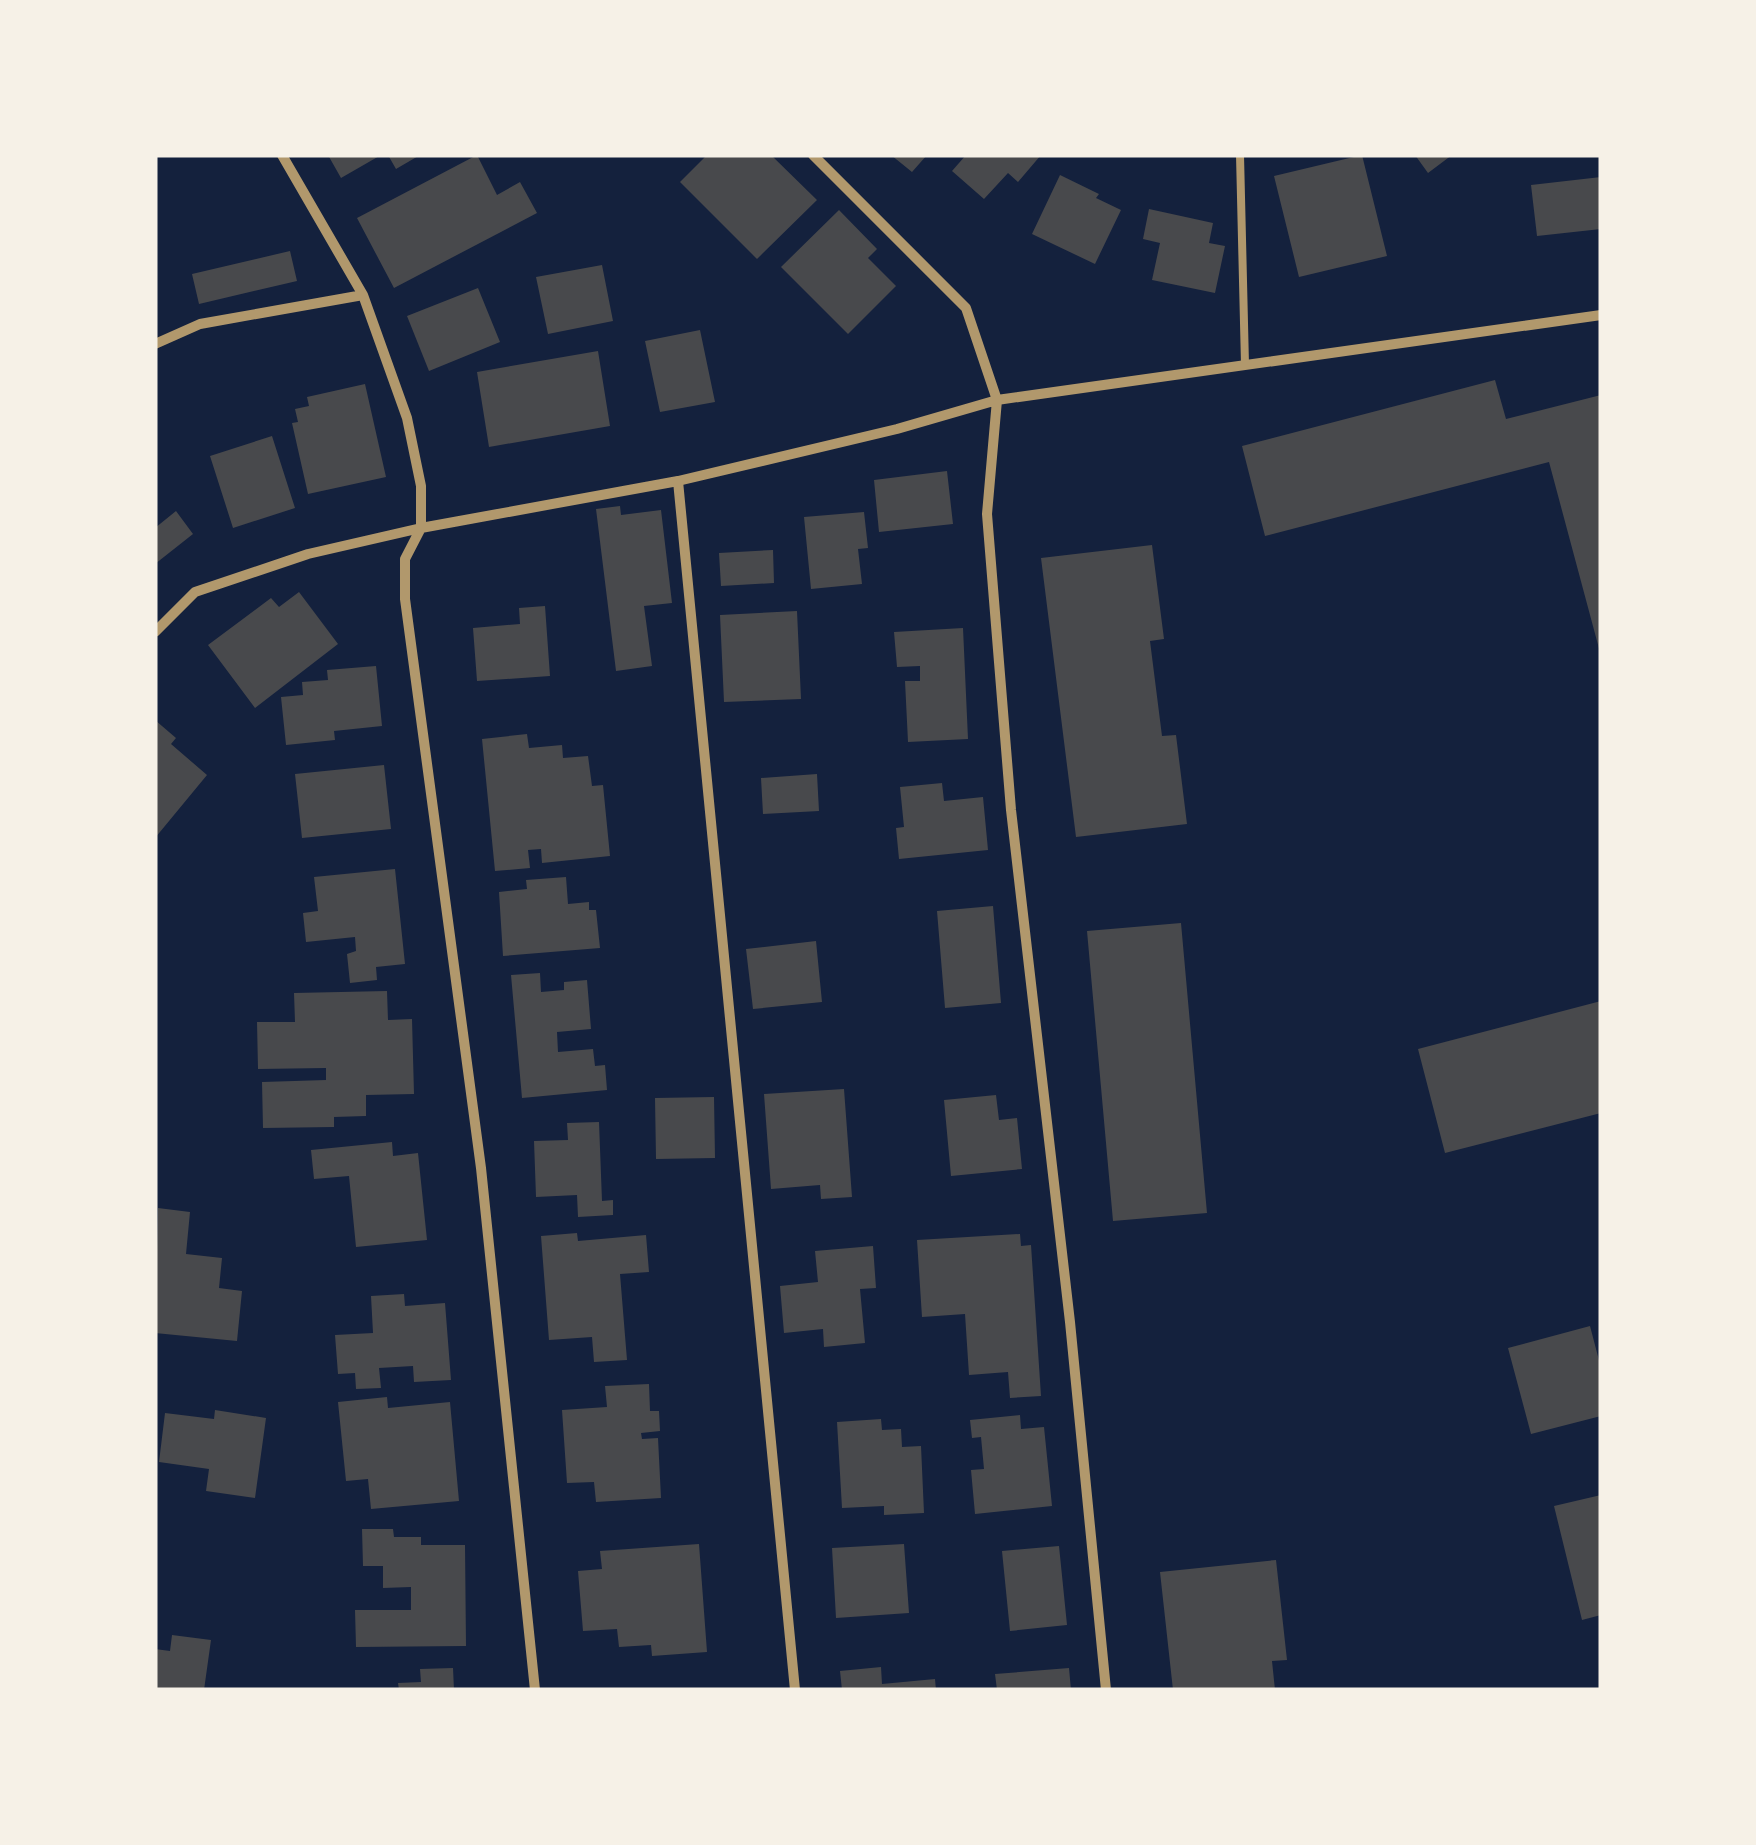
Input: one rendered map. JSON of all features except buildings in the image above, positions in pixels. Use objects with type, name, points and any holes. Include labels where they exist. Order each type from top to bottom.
[{"type":"street","points":[[282,155],[363,296],[407,418],[421,486],[421,528],[405,559],[405,599],[481,1168],[534,1690]]},
{"type":"street","points":[[813,155],[966,308],[997,400],[987,514],[1011,810],[1070,1322],[1106,1690]]},
{"type":"street","points":[[155,344],[200,324],[363,296]]},
{"type":"street","points":[[155,632],[195,592],[308,554],[421,528],[678,481],[997,400],[1601,315]]},
{"type":"street","points":[[678,481],[794,1690]]},
{"type":"lane","points":[[1240,155],[1245,366]]}]
